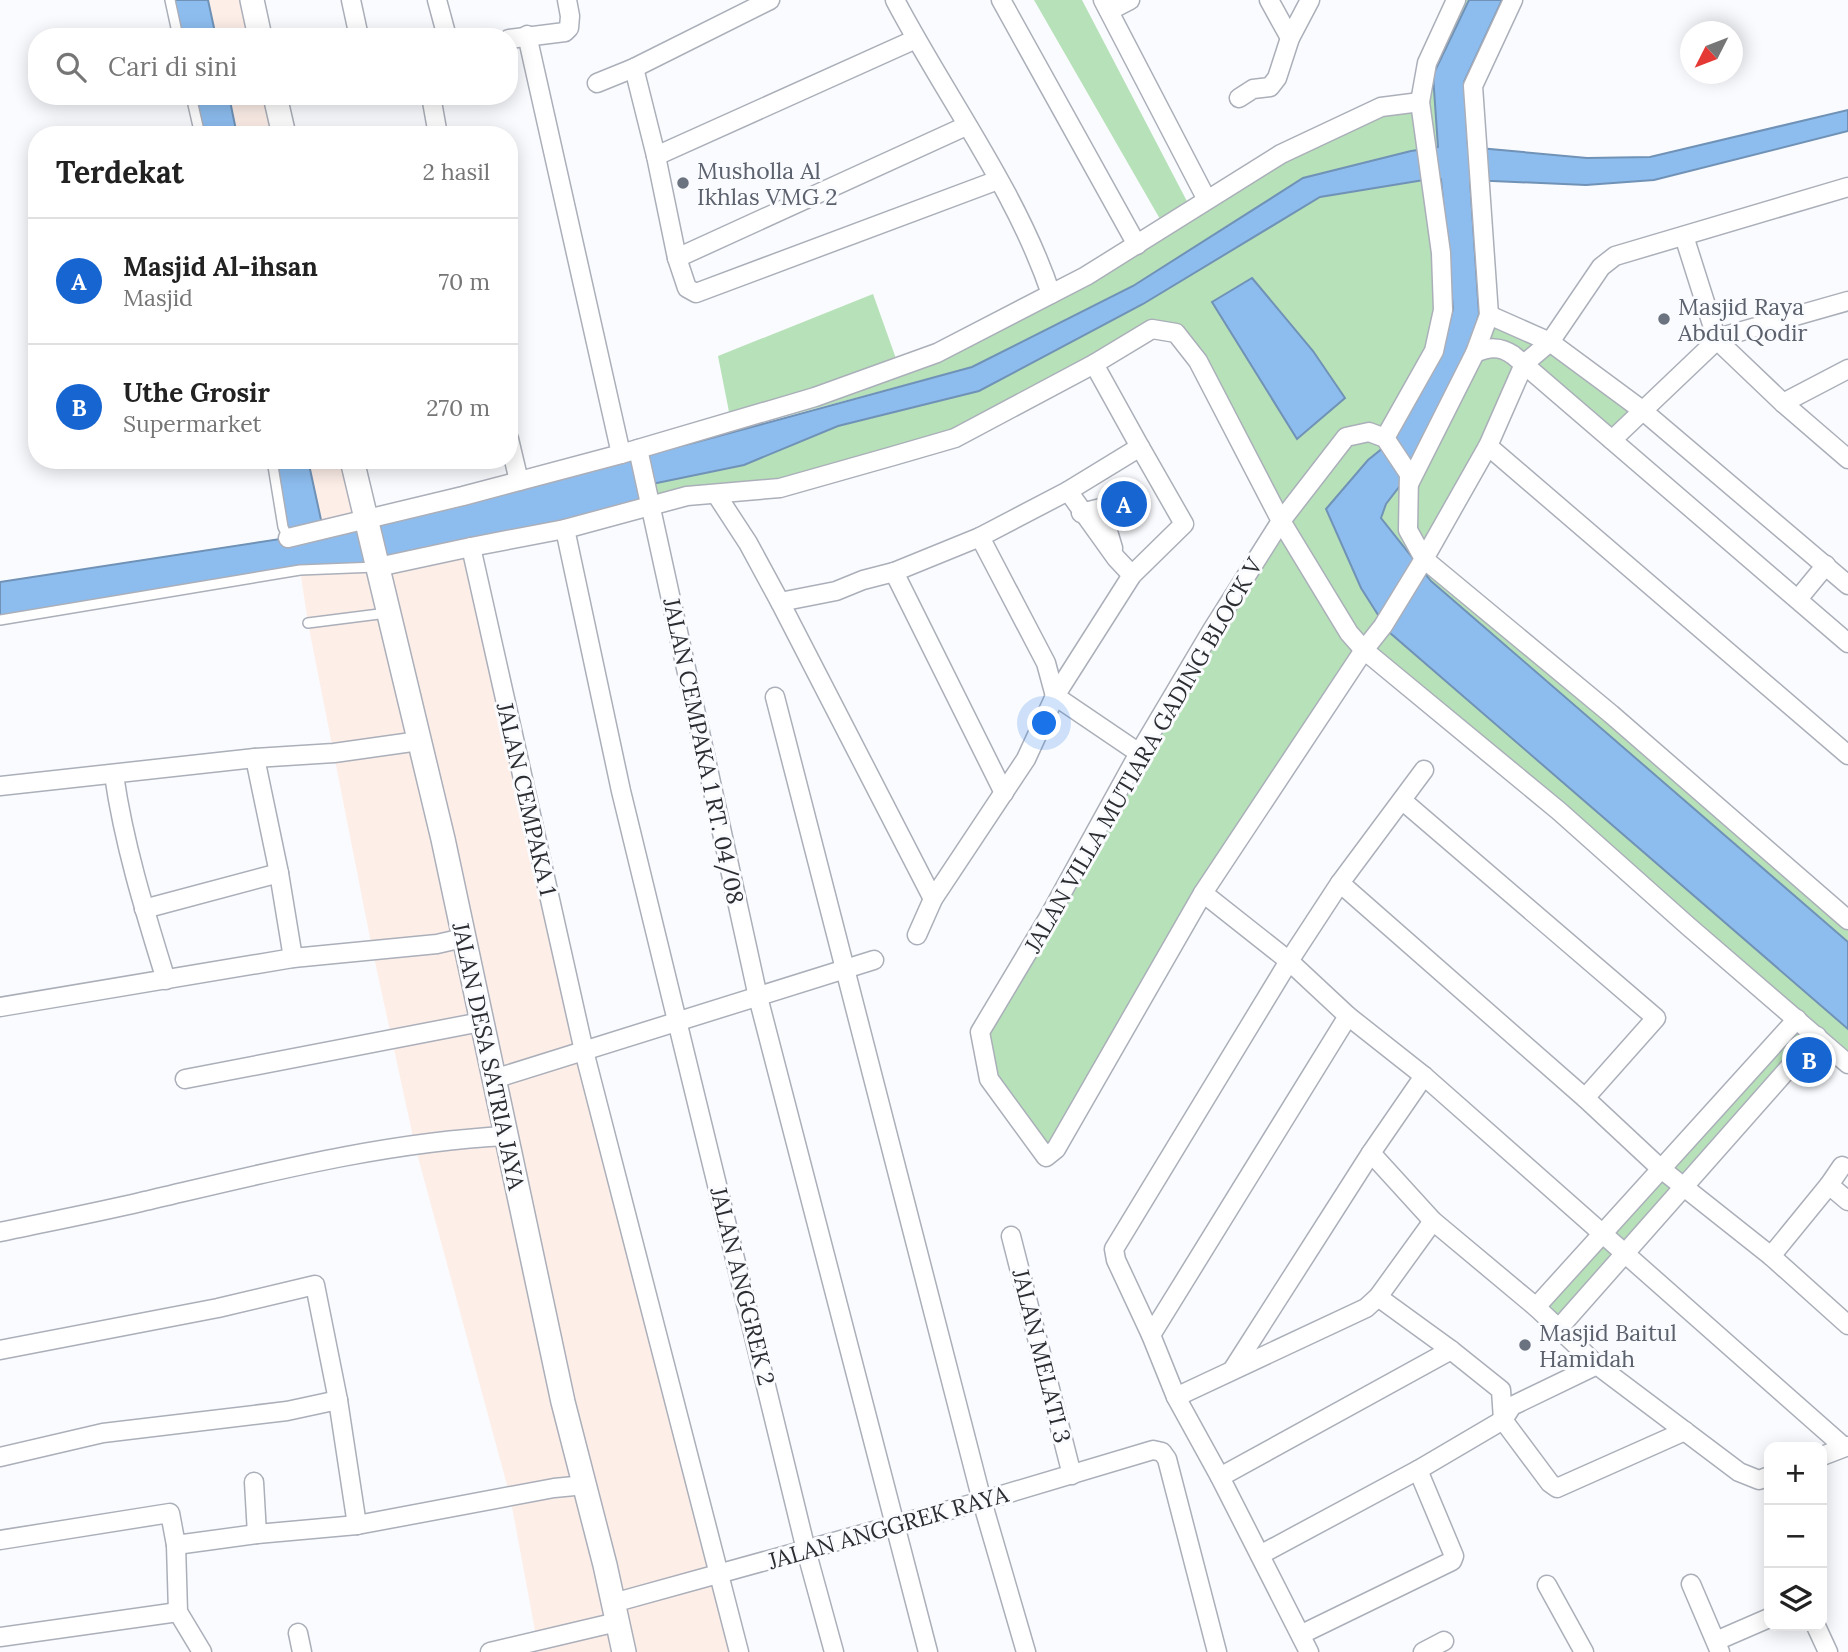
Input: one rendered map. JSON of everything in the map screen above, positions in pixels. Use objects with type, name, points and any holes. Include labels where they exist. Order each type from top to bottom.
[{"type":"street","points":[[252,0],[258,28]]},
{"type":"street","points":[[351,0],[357,28]]},
{"type":"street","points":[[437,0],[445,28]]},
{"type":"street","points":[[518,37],[565,32],[569,28],[570,16],[567,0]]},
{"type":"street","points":[[597,83],[634,68],[770,0]]},
{"type":"street","points":[[895,0],[998,180],[1042,268],[1051,294]]},
{"type":"street","points":[[1001,0],[1137,245]]},
{"type":"street","points":[[1130,0],[1106,6],[1206,198]]},
{"type":"street","points":[[1269,0],[1290,38]]},
{"type":"street","points":[[1239,98],[1253,89],[1269,88],[1277,78],[1290,38],[1310,0]]},
{"type":"street","points":[[1456,0],[1427,63],[1420,102],[1441,253],[1443,310],[1434,351],[1385,439],[1409,474],[1408,530],[1424,559],[1611,714],[1848,920]]},
{"type":"street","points":[[1409,484],[1475,353],[1489,314],[1473,86],[1513,0]]},
{"type":"street","name":"JALAN CEMPAKA 1 RT. 04/08","points":[[518,37],[629,452],[650,505],[758,997],[928,1652]]},
{"type":"street","points":[[656,156],[916,39]]},
{"type":"street","points":[[634,68],[677,258],[687,288],[696,293],[998,180]]},
{"type":"street","points":[[288,537],[366,520],[629,452],[815,397],[937,353],[1051,294],[1137,245],[1206,198],[1281,154],[1381,107],[1420,102]]},
{"type":"street","points":[[277,105],[282,126]]},
{"type":"street","points":[[433,105],[437,126]]},
{"type":"street","points":[[677,258],[966,126]]},
{"type":"street","points":[[1827,1454],[1846,1446],[1424,1076],[1348,1016],[1289,961],[1203,893],[1364,650],[1383,626],[1424,559],[1488,446],[1524,364],[1550,342],[1601,267],[1615,257],[1848,187]]},
{"type":"street","points":[[1684,236],[1717,340],[1848,460]]},
{"type":"street","points":[[1612,440],[1717,340],[1848,301]]},
{"type":"street","points":[[1489,314],[1550,342],[1642,410],[1848,585]]},
{"type":"street","points":[[378,567],[565,529],[687,496],[780,488],[955,438],[1152,330],[1176,333],[1198,361],[1281,521],[1349,633],[1364,650],[1559,811],[1848,1064]]},
{"type":"street","points":[[1475,353],[1497,348],[1507,351],[1524,364],[1848,643]]},
{"type":"street","points":[[917,935],[933,898],[1026,759],[1055,696],[1132,575],[1184,524],[1094,363]]},
{"type":"street","points":[[1783,403],[1848,369]]},
{"type":"street","name":"JALAN VILLA MUTIARA GADING BLOCK V","points":[[1203,893],[1056,1149],[1046,1157],[989,1079],[980,1032],[1047,920],[1139,753],[1281,521],[1346,437],[1369,432],[1385,439]]},
{"type":"street","points":[[1488,446],[1848,755]]},
{"type":"street","points":[[780,602],[836,591],[894,572],[980,537],[1068,491],[1140,447]]},
{"type":"street","name":"JALAN DESA SATRIA JAYA","points":[[354,469],[419,741],[563,1402],[624,1652]]},
{"type":"street","points":[[516,469],[519,481]]},
{"type":"street","points":[[1068,491],[1081,513],[1101,508],[1116,558],[1132,575]]},
{"type":"street","points":[[716,494],[748,543],[780,602],[933,898]]},
{"type":"street","name":"JALAN ANGGREK 2","points":[[565,529],[621,791],[806,1550],[834,1652]]},
{"type":"street","points":[[980,537],[1046,663],[1055,696],[1139,753]]},
{"type":"street","name":"JALAN CEMPAKA 1","points":[[471,547],[584,1051],[740,1652]]},
{"type":"street","points":[[1798,599],[1826,565]]},
{"type":"street","points":[[894,572],[1004,793]]},
{"type":"street","points":[[775,697],[982,1501],[1026,1652]]},
{"type":"street","points":[[0,786],[255,758],[334,753],[419,741]]},
{"type":"street","points":[[255,758],[279,873],[293,958]]},
{"type":"street","points":[[1309,1652],[1302,1634],[1176,1397],[1116,1260],[1114,1249],[1289,961],[1340,883],[1424,770]]},
{"type":"street","points":[[114,775],[122,822],[144,909],[166,980]]},
{"type":"street","points":[[1403,801],[1656,1018],[1586,1098]]},
{"type":"street","points":[[144,909],[279,873]]},
{"type":"street","points":[[1340,883],[1586,1098],[1660,1168],[1771,1256],[1848,1325]]},
{"type":"street","points":[[0,1007],[293,958],[372,948],[437,944],[463,938]]},
{"type":"street","points":[[494,1079],[874,960]]},
{"type":"street","points":[[1151,1335],[1348,1016]]},
{"type":"street","points":[[1536,1307],[1797,1019]]},
{"type":"street","points":[[185,1080],[481,1022]]},
{"type":"street","points":[[1559,1328],[1816,1036]]},
{"type":"street","points":[[1233,1369],[1371,1153],[1424,1076]]},
{"type":"street","points":[[1748,1076],[1763,1096]]},
{"type":"street","points":[[0,1231],[137,1203],[299,1165],[463,1138],[507,1136]]},
{"type":"street","points":[[1371,1153],[1400,1188],[1433,1221],[1536,1307],[1597,1365],[1740,1472],[1759,1480],[1764,1478]]},
{"type":"street","points":[[1771,1256],[1842,1166]]},
{"type":"street","points":[[1829,1185],[1848,1201]]},
{"type":"street","points":[[1176,1397],[1366,1308],[1378,1297],[1433,1221]]},
{"type":"street","name":"JALAN MELATI 3","points":[[1011,1236],[1072,1475]]},
{"type":"street","points":[[0,1350],[218,1308],[315,1285],[338,1400],[357,1525]]},
{"type":"street","points":[[1378,1297],[1501,1390],[1503,1420],[1550,1483],[1557,1488],[1685,1431]]},
{"type":"street","points":[[1220,1477],[1451,1350]]},
{"type":"street","points":[[1260,1555],[1418,1470],[1503,1420],[1512,1406],[1597,1365]]},
{"type":"street","points":[[0,1457],[103,1433],[287,1411],[338,1400]]},
{"type":"street","name":"JALAN ANGGREK RAYA","points":[[490,1652],[615,1613],[718,1575],[1153,1450],[1162,1452],[1167,1459],[1217,1652]]},
{"type":"street","points":[[1302,1634],[1452,1561],[1454,1556],[1418,1470]]},
{"type":"street","points":[[254,1482],[257,1534]]},
{"type":"street","points":[[176,1545],[357,1525],[554,1488],[585,1485]]},
{"type":"street","points":[[0,1540],[170,1513],[176,1545],[178,1612],[202,1652]]},
{"type":"street","points":[[1691,1584],[1718,1647],[1764,1621]]},
{"type":"street","points":[[1547,1585],[1584,1652]]},
{"type":"street","points":[[0,1637],[178,1612]]},
{"type":"street","points":[[1818,1631],[1828,1652]]},
{"type":"street","points":[[298,1633],[302,1652]]},
{"type":"street","points":[[1423,1652],[1444,1641]]},
{"type":"lane","points":[[170,0],[176,28]]},
{"type":"lane","points":[[193,105],[198,126]]},
{"type":"lane","points":[[274,469],[288,537]]},
{"type":"lane","points":[[0,620],[300,570],[378,567]]},
{"type":"lane","points":[[308,623],[389,612]]},
{"type":"shaded area","points":[[208,0],[252,0],[258,28],[214,28]]},
{"type":"shaded area","points":[[230,105],[277,105],[282,126],[234,126]]},
{"type":"shaded area","points":[[310,469],[354,469],[366,519],[323,529]]},
{"type":"shaded area","points":[[471,547],[739,1652],[539,1652],[510,1496],[415,1146],[372,948],[300,570]]},
{"type":"green space","points":[[1034,0],[1082,0],[1191,209],[1281,154],[1420,102],[1456,0],[1513,0],[1473,86],[1489,314],[1642,410],[1612,440],[1525,365],[1424,559],[1848,920],[1848,1064],[1817,1036],[1559,1328],[1536,1307],[1797,1019],[1364,650],[1050,1155],[989,1079],[980,1032],[1281,521],[1198,361],[1165,330],[992,418],[832,474],[300,570],[0,620],[0,582],[296,536],[731,422],[718,356],[873,294],[899,367],[1164,226]],"holes":[[[1427,148],[1430,179],[1320,197],[1143,304],[979,391],[838,426],[744,465],[640,455],[972,367],[1133,286],[1303,178]],[[1252,278],[1313,351],[1345,398],[1298,439]]]},
{"type":"water","points":[[170,0],[208,0],[214,28],[176,28]]},
{"type":"water","points":[[1469,0],[1502,0],[1464,82],[1468,147],[1587,158],[1650,157],[1848,110],[1848,131],[1654,180],[1586,185],[1470,180],[1479,314],[1465,363],[1409,474],[1386,504],[1381,518],[1431,581],[1848,942],[1848,1029],[1389,632],[1361,588],[1326,509],[1368,460],[1389,443],[1441,354],[1453,309],[1441,179],[1320,197],[1143,304],[979,391],[838,426],[744,465],[647,485],[650,505],[378,567],[300,570],[0,620],[0,582],[287,538],[274,469],[310,469],[323,529],[693,443],[972,367],[1133,286],[1303,178],[1411,151],[1438,147],[1433,75]]},
{"type":"water","points":[[193,105],[231,105],[235,126],[198,126]]},
{"type":"water","points":[[1252,278],[1313,351],[1345,398],[1297,439],[1212,302]]},
{"type":"place","name":"Musholla Al Ikhlas VMG 2","points":[[683,183]]},
{"type":"place","name":"Masjid Raya Abdul Qodir","points":[[1664,319]]},
{"type":"place","name":"Masjid Al-ihsan","points":[[1124,504]]},
{"type":"place","name":"Uthe Grosir","points":[[1809,1060]]},
{"type":"place","name":"Masjid Baitul Hamidah","points":[[1525,1345]]}]
